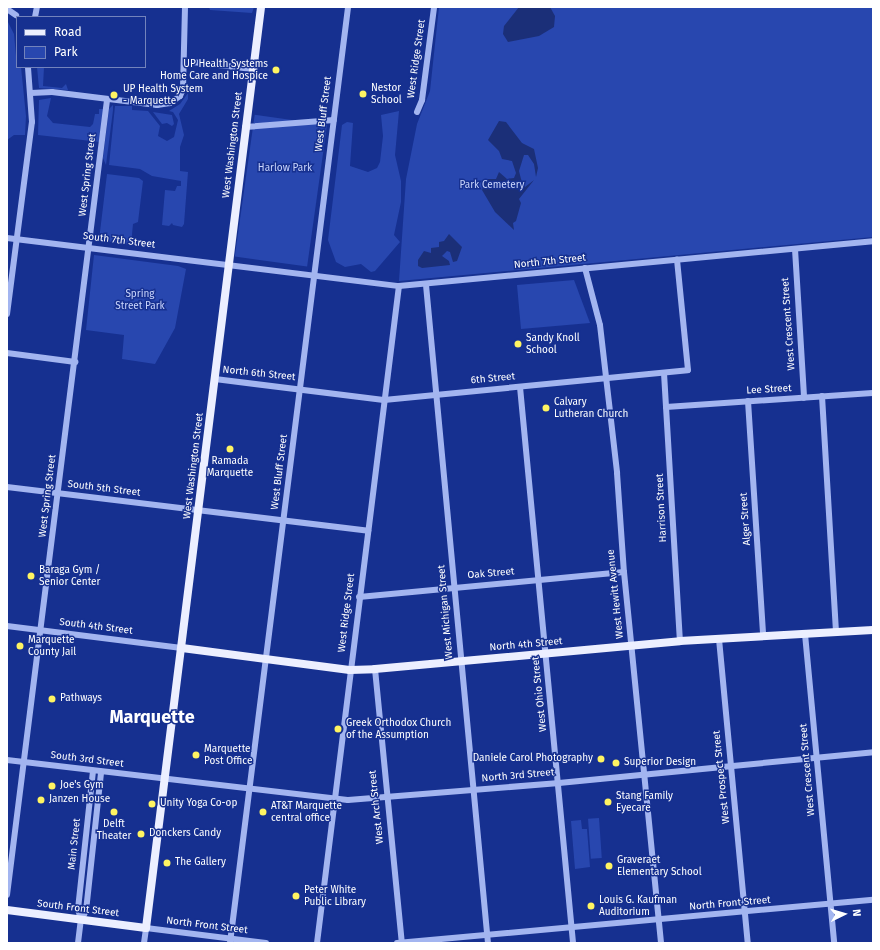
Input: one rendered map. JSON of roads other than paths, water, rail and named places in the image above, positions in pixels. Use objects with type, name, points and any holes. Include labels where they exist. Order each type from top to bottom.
[{"type":"main road","name":"West Washington Street","points":[[146,928],[261,7]]},
{"type":"main road","name":"North 4th Street","points":[[182,648],[350,670],[680,641],[763,635],[873,630]]},
{"type":"main road","name":"South Front Street","points":[[7,910],[146,928]]},
{"type":"street","points":[[15,7],[17,16]]},
{"type":"street","points":[[31,93],[52,92],[107,100],[163,105],[170,103],[180,96],[183,89],[186,7]]},
{"type":"street","name":"West Bluff Street","points":[[230,941],[348,7]]},
{"type":"street","name":"West Ridge Street","points":[[417,112],[422,100],[434,7]]},
{"type":"street","points":[[7,9],[17,16]]},
{"type":"street","points":[[184,61],[253,69]]},
{"type":"street","points":[[7,314],[31,132],[31,93],[28,68]]},
{"type":"street","name":"West Spring Street","points":[[7,895],[90,248],[107,100]]},
{"type":"street","points":[[245,127],[334,120]]},
{"type":"street","name":"South 7th Street","points":[[7,238],[229,264]]},
{"type":"street","name":"North 7th Street","points":[[229,264],[400,286],[426,285],[585,268],[873,241]]},
{"type":"street","name":"West Crescent Street","points":[[795,249],[804,398]]},
{"type":"street","name":"6th Street","points":[[300,389],[384,400],[688,370],[677,260]]},
{"type":"street","name":"West Hewitt Avenue","points":[[585,268],[600,325],[617,472],[624,572],[645,775],[660,943]]},
{"type":"street","name":"West Michigan Street","points":[[426,285],[460,661],[488,943]]},
{"type":"street","name":"West Ridge Street","points":[[317,943],[359,597],[400,286]]},
{"type":"street","points":[[7,353],[75,362]]},
{"type":"street","name":"Harrison Street","points":[[664,373],[680,641]]},
{"type":"street","name":"North 6th Street","points":[[215,379],[300,389]]},
{"type":"street","name":"West Ohio Street","points":[[520,387],[573,943]]},
{"type":"street","name":"Lee Street","points":[[666,407],[873,392]]},
{"type":"street","points":[[822,396],[836,632]]},
{"type":"street","name":"Alger Street","points":[[748,401],[763,635]]},
{"type":"street","name":"South 5th Street","points":[[7,487],[199,510],[283,522],[368,531]]},
{"type":"street","name":"Oak Street","points":[[359,597],[624,572]]},
{"type":"street","name":"South 4th Street","points":[[7,626],[182,648]]},
{"type":"street","name":"West Crescent Street","points":[[805,634],[834,943]]},
{"type":"street","name":"West Prospect Street","points":[[719,639],[748,943]]},
{"type":"street","name":"West Arch Street","points":[[375,669],[386,798],[402,943]]},
{"type":"street","name":"North 3rd Street","points":[[164,779],[335,800],[386,798],[558,783],[873,752]]},
{"type":"street","name":"South 3rd Street","points":[[7,760],[164,779]]},
{"type":"street","name":"Main Street","points":[[81,920],[78,909],[93,771]]},
{"type":"street","name":"Main Street","points":[[78,943],[81,920],[87,903],[101,772]]},
{"type":"street","name":"North Front Street","points":[[398,943],[658,921],[873,900]]},
{"type":"street","points":[[144,943],[146,928]]},
{"type":"street","name":"North Front Street","points":[[146,928],[230,941],[266,943]]},
{"type":"place","name":"UP Health Systems Home Care and Hospice","points":[[276,70]]},
{"type":"place","name":"Nestor School","points":[[363,94]]},
{"type":"place","name":"UP Health System - Marquette","points":[[114,95]]},
{"type":"place","name":"Sandy Knoll School","points":[[518,344]]},
{"type":"place","name":"Calvary Lutheran Church","points":[[546,408]]},
{"type":"place","name":"Ramada Marquette","points":[[230,449]]},
{"type":"place","name":"Baraga Gym / Senior Center","points":[[31,576]]},
{"type":"place","name":"Marquette County Jail","points":[[20,646]]},
{"type":"place","name":"Pathways","points":[[52,699]]},
{"type":"place","name":"Greek Orthodox Church of the Assumption","points":[[338,729]]},
{"type":"place","name":"Marquette Post Office","points":[[196,755]]},
{"type":"place","name":"Daniele Carol Photography","points":[[601,759]]},
{"type":"place","name":"Superior Design","points":[[616,763]]},
{"type":"place","name":"Joe's Gym","points":[[52,786]]},
{"type":"place","name":"Janzen House","points":[[41,800]]},
{"type":"place","name":"Stang Family Eyecare","points":[[608,802]]},
{"type":"place","name":"Unity Yoga Co-op","points":[[152,804]]},
{"type":"place","name":"Delft Theater","points":[[114,812]]},
{"type":"place","name":"AT&T Marquette central office","points":[[263,812]]},
{"type":"place","name":"Donckers Candy","points":[[141,834]]},
{"type":"place","name":"The Gallery","points":[[167,863]]},
{"type":"place","name":"Graveraet Elementary School","points":[[609,866]]},
{"type":"place","name":"Peter White Public Library","points":[[296,896]]},
{"type":"place","name":"Louis G. Kaufman Auditorium","points":[[591,906]]},
{"type":"district","name":"Marquette","points":[[152,717]]},
{"type":"park label","name":"Harlow Park","points":[[285,169]]},
{"type":"park label","name":"Park Cemetery","points":[[492,186]]},
{"type":"park label","name":"Spring Street Park","points":[[140,300]]}]
